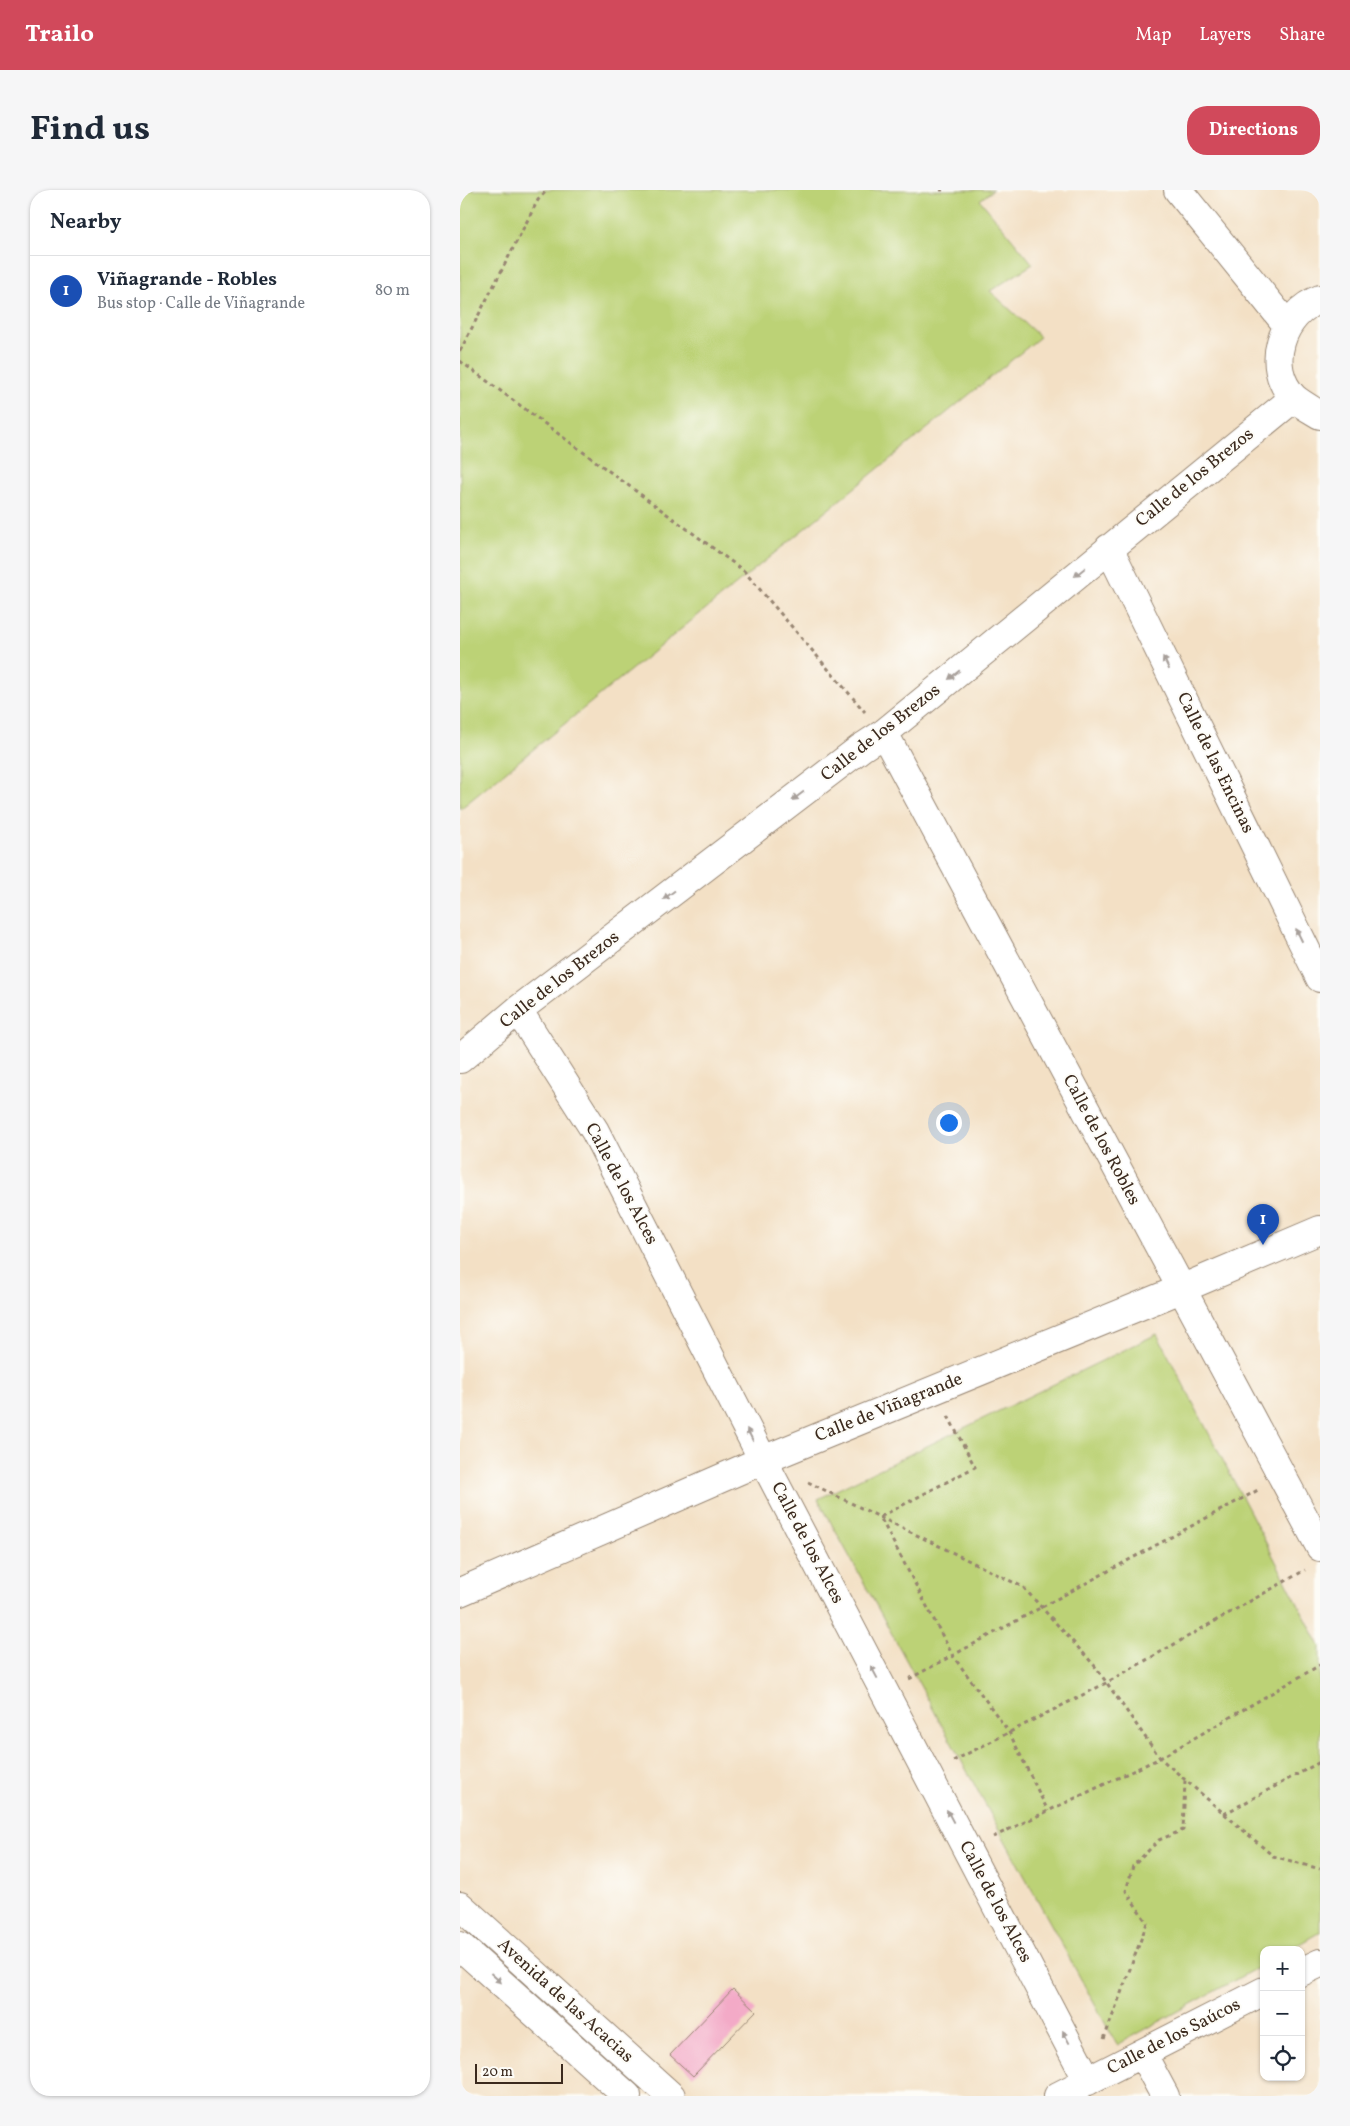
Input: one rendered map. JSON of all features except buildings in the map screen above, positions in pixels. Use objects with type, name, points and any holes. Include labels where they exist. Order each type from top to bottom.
[{"type":"street","points":[[1178,190],[1287,325]]},
{"type":"street","points":[[1320,299],[1308,304],[1287,325],[1279,344],[1278,359],[1282,380],[1294,398],[1320,415]]},
{"type":"street","name":"Calle de los Brezos","points":[[460,1059],[518,1010],[861,748],[884,733],[1294,398]]},
{"type":"street","name":"Calle de las Encinas","points":[[1109,548],[1320,978]]},
{"type":"street","name":"Calle de los Robles","points":[[884,733],[1282,1477],[1316,1556]]},
{"type":"street","name":"Calle de los Alces","points":[[518,1010],[595,1131],[763,1460],[1088,2081]]},
{"type":"street","name":"Calle de Viñagrande","points":[[460,1592],[763,1460],[1320,1230]]},
{"type":"street","name":"Avenida de las Acacias","points":[[460,1906],[671,2096]]},
{"type":"street","name":"Avenida de las Acacias","points":[[460,1946],[627,2096]]},
{"type":"street","points":[[1305,1970],[1320,1962]]},
{"type":"street","name":"Calle de los Saúcos","points":[[1058,2096],[1260,1993]]},
{"type":"street","points":[[1142,2053],[1165,2096]]},
{"type":"path","points":[[460,351],[538,200],[548,190]]},
{"type":"path","points":[[460,361],[744,571],[884,733]]},
{"type":"path","points":[[880,1517],[975,1467],[934,1390]]},
{"type":"path","points":[[885,1693],[1282,1477]]},
{"type":"path","points":[[805,1480],[1023,1587],[1094,1665],[1160,1758],[1272,1856],[1320,1868]]},
{"type":"path","points":[[880,1517],[953,1656],[1009,1732],[1048,1811]]},
{"type":"path","points":[[928,1773],[1106,1683],[1316,1556]]},
{"type":"path","points":[[967,1849],[1160,1758],[1320,1665]]},
{"type":"path","points":[[1224,1814],[1320,1762]]},
{"type":"path","points":[[1088,2081],[1147,1923],[1126,1891],[1133,1866],[1159,1840],[1182,1830],[1185,1779]]},
{"type":"green space","points":[[460,190],[993,190],[980,200],[1033,264],[990,291],[1040,337],[460,809]]},
{"type":"green space","points":[[1157,1334],[1320,1646],[1320,1932],[1296,1946],[1260,1946],[1260,1966],[1117,2045],[818,1499]]},
{"type":"place","name":"Viñagrande - Robles","points":[[1263,1245]]}]
